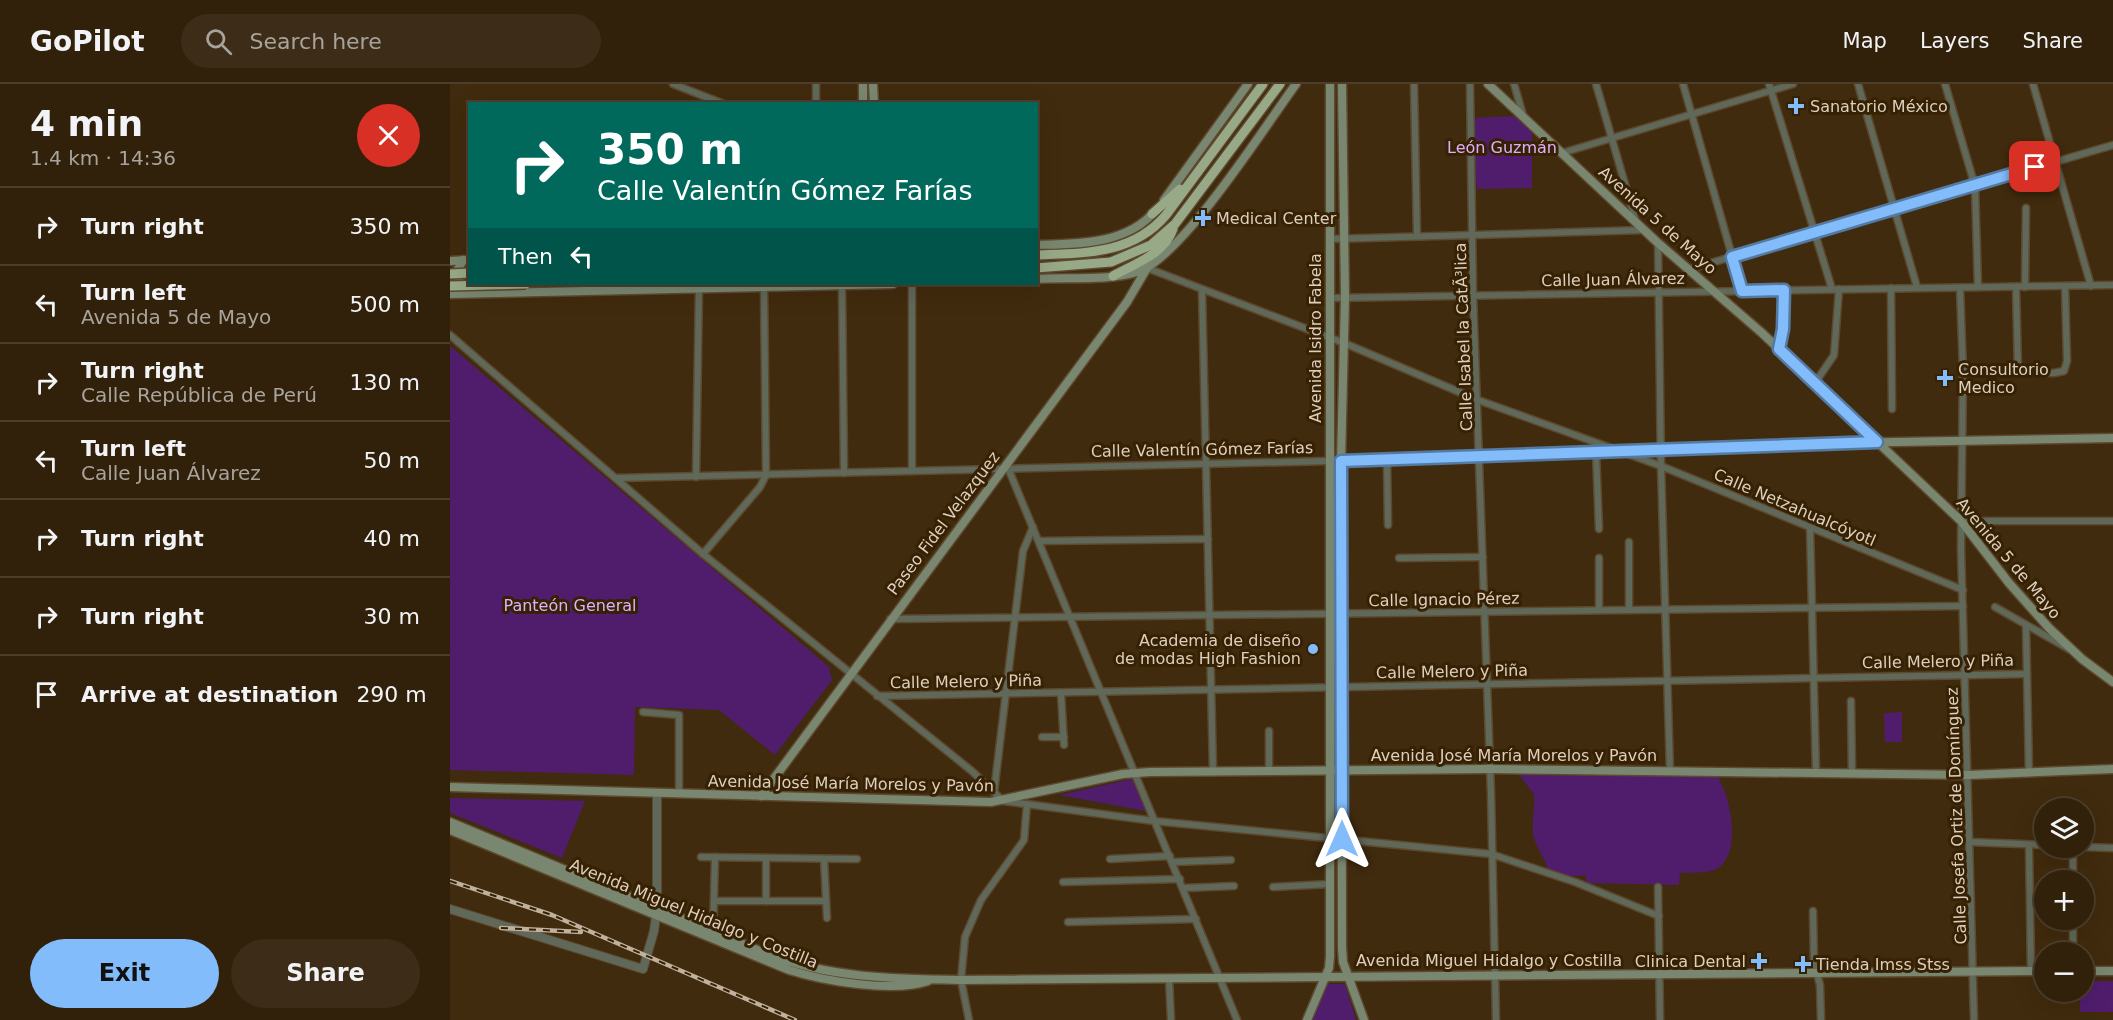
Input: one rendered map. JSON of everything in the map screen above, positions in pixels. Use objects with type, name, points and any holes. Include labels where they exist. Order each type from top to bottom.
[{"type":"highway","points":[[1038,255],[1100,252],[1135,240],[1161,221],[1263,84]]},
{"type":"highway","points":[[1113,276],[1157,251],[1167,242],[1175,224],[1280,84]]},
{"type":"highway","points":[[1152,214],[1197,173]]},
{"type":"highway","points":[[1038,267],[1102,263],[1143,250],[1175,224]]},
{"type":"highway","points":[[450,274],[468,273]]},
{"type":"highway","points":[[450,286],[488,285]]},
{"type":"main road","points":[[863,84],[863,102]]},
{"type":"main road","points":[[873,84],[874,102]]},
{"type":"main road","points":[[1038,245],[1105,239],[1131,230],[1152,214],[1248,84]]},
{"type":"main road","points":[[1038,279],[1113,276],[1147,268],[1163,258],[1185,235],[1296,84]]},
{"type":"main road","name":"Avenida Isidro Fabela","points":[[1307,1020],[1325,976],[1330,956],[1330,84]]},
{"type":"main road","name":"Avenida Isidro Fabela","points":[[1342,84],[1345,297],[1341,461],[1342,954],[1364,1020]]},
{"type":"main road","name":"Avenida 5 de Mayo","points":[[1488,84],[1636,223],[1815,382],[1961,521],[2009,583],[2049,628],[2070,649],[2113,682]]},
{"type":"main road","points":[[450,261],[466,260]]},
{"type":"main road","points":[[466,260],[457,269],[458,277],[464,288],[472,293]]},
{"type":"main road","name":"Paseo Fidel Velazquez","points":[[761,796],[890,619],[1006,468],[1127,302],[1147,268]]},
{"type":"main road","points":[[450,294],[764,285]]},
{"type":"main road","name":"Calle Valentín Gómez Farías","points":[[1329,461],[1877,442],[2113,438]]},
{"type":"main road","name":"Avenida José María Morelos y Pavón","points":[[450,787],[1003,801],[1134,773],[1213,770],[1490,769],[1968,775],[2113,769]]},
{"type":"main road","name":"Avenida Miguel Hidalgo y Costilla","points":[[450,822],[565,874]]},
{"type":"main road","name":"Avenida Miguel Hidalgo y Costilla","points":[[450,830],[657,912],[714,932],[789,970],[824,979],[904,985],[934,979],[2031,971]]},
{"type":"main road","points":[[2094,971],[2113,971]]},
{"type":"street","points":[[816,84],[816,102]]},
{"type":"street","points":[[1414,84],[1417,235]]},
{"type":"street","name":"Calle Isabel la CatÃ³lica","points":[[1470,84],[1473,295],[1490,769],[1496,1020]]},
{"type":"street","points":[[1514,84],[1523,116]]},
{"type":"street","points":[[1596,84],[1636,223]]},
{"type":"street","points":[[1683,84],[1742,291]]},
{"type":"street","points":[[1562,153],[1612,136],[1692,114],[1770,87],[1793,84]]},
{"type":"street","points":[[1858,84],[1917,287]]},
{"type":"street","points":[[1945,84],[1976,186],[1978,287]]},
{"type":"street","points":[[2033,84],[2091,286]]},
{"type":"street","points":[[677,85],[718,102]]},
{"type":"street","points":[[1770,87],[1813,233],[1835,289],[1834,355],[1815,382]]},
{"type":"street","points":[[1690,269],[1893,208],[1976,186],[2055,160],[2113,145]]},
{"type":"street","points":[[2025,287],[2026,208]]},
{"type":"street","points":[[1330,239],[1645,230]]},
{"type":"street","points":[[1658,243],[1661,466],[1670,771]]},
{"type":"street","name":"Calle Netzahualcóyotl","points":[[1147,268],[1202,291],[1344,343],[1478,400],[1661,466],[1963,590]]},
{"type":"street","points":[[703,554],[760,487],[766,475],[764,285]]},
{"type":"street","points":[[842,285],[844,473]]},
{"type":"street","points":[[912,285],[912,471]]},
{"type":"street","name":"Calle Juan Álvarez","points":[[1330,298],[2113,285]]},
{"type":"street","points":[[1963,371],[2061,372],[2067,361],[2065,286]]},
{"type":"street","points":[[696,477],[699,287]]},
{"type":"street","points":[[2016,287],[2018,371]]},
{"type":"street","points":[[1891,288],[1893,409]]},
{"type":"street","name":"Calle Josefa Ortiz de Domínguez","points":[[1960,288],[1963,371],[1961,521],[1974,1020]]},
{"type":"street","points":[[1779,349],[1783,329],[1784,290]]},
{"type":"street","points":[[1202,291],[1213,770]]},
{"type":"street","points":[[450,335],[703,554],[1003,801],[1154,821],[1491,854],[1575,882],[1659,916]]},
{"type":"street","points":[[1596,452],[1599,529]]},
{"type":"street","points":[[1387,460],[1388,525]]},
{"type":"street","name":"Calle Valentín Gómez Farías","points":[[616,478],[1329,461]]},
{"type":"street","points":[[1006,468],[1039,541],[1237,1020]]},
{"type":"street","points":[[1961,521],[2113,521]]},
{"type":"street","points":[[994,792],[1023,551],[1033,527]]},
{"type":"street","points":[[1810,528],[1816,773]]},
{"type":"street","points":[[1039,541],[1208,539]]},
{"type":"street","points":[[1629,542],[1629,610]]},
{"type":"street","points":[[1399,558],[1482,557]]},
{"type":"street","points":[[1599,558],[1599,610]]},
{"type":"street","name":"Calle Ignacio Pérez","points":[[890,619],[1963,606]]},
{"type":"street","points":[[1995,607],[2043,636],[2070,649]]},
{"type":"street","points":[[2026,626],[2029,773]]},
{"type":"street","points":[[2043,636],[2049,628]]},
{"type":"street","name":"Calle Melero y Piña","points":[[877,696],[1814,676],[2027,674]]},
{"type":"street","points":[[1061,693],[1064,745]]},
{"type":"street","points":[[1851,701],[1852,773]]},
{"type":"street","points":[[643,712],[678,714],[679,794]]},
{"type":"street","points":[[1269,731],[1269,770]]},
{"type":"street","points":[[1042,737],[1064,737]]},
{"type":"street","points":[[450,909],[643,969],[657,912],[657,794]]},
{"type":"street","points":[[969,1020],[961,980],[961,952],[967,929],[981,900],[1024,840],[1027,804]]},
{"type":"street","points":[[1970,842],[2034,845]]},
{"type":"street","points":[[2029,845],[2031,971]]},
{"type":"street","points":[[2094,847],[2113,848]]},
{"type":"street","points":[[701,857],[857,859]]},
{"type":"street","points":[[714,932],[715,857]]},
{"type":"street","points":[[766,858],[766,901]]},
{"type":"street","points":[[824,859],[827,918]]},
{"type":"street","points":[[1110,859],[1231,860]]},
{"type":"street","points":[[1063,882],[1180,879]]},
{"type":"street","points":[[1273,887],[1330,885]]},
{"type":"street","points":[[1184,888],[1234,886]]},
{"type":"street","points":[[1658,887],[1659,1020]]},
{"type":"street","points":[[714,901],[826,901]]},
{"type":"street","points":[[1813,911],[1816,972],[1821,985],[1821,1020]]},
{"type":"street","points":[[1068,922],[1196,919]]},
{"type":"street","points":[[1169,978],[1171,1020]]},
{"type":"green space","name":"León Guzmán","points":[[1514,116],[1532,132],[1532,188],[1477,189],[1470,118]]},
{"type":"green space","name":"Panteón General","points":[[450,346],[829,667],[832,680],[775,755],[719,710],[635,707],[634,775],[450,770]]},
{"type":"green space","points":[[1902,712],[1902,742],[1885,742],[1884,713]]},
{"type":"green space","points":[[1519,775],[1717,776],[1730,810],[1732,838],[1730,850],[1725,861],[1714,870],[1680,873],[1679,885],[1586,883],[1586,875],[1566,877],[1548,870],[1533,833],[1534,794]]},
{"type":"green space","points":[[1132,779],[1146,811],[1059,795]]},
{"type":"green space","points":[[450,798],[585,801],[562,858],[450,813]]},
{"type":"green space","points":[[2094,981],[2113,981],[2113,1012],[2080,1012],[2080,1002],[2094,1002]]},
{"type":"green space","points":[[1324,984],[1345,984],[1356,1020],[1312,1020]]},
{"type":"railway","points":[[450,881],[552,915],[795,1020]]},
{"type":"railway","points":[[501,928],[581,932]]},
{"type":"place","name":"Sanatorio México","points":[[1796,106]]},
{"type":"place","name":"Medical Center","points":[[1203,218]]},
{"type":"place","name":"Consultorio Medico","points":[[1945,378]]},
{"type":"place","name":"Academia de diseño de modas High Fashion","points":[[1313,649]]},
{"type":"place","name":"Clinica Dental","points":[[1759,961]]},
{"type":"place","name":"Tienda Imss Stss","points":[[1803,964]]},
{"type":"route","points":[[1342,839],[1341,461],[1877,442],[1779,349],[1783,329],[1784,290],[1742,291],[1732,257],[2035,167]]}]
